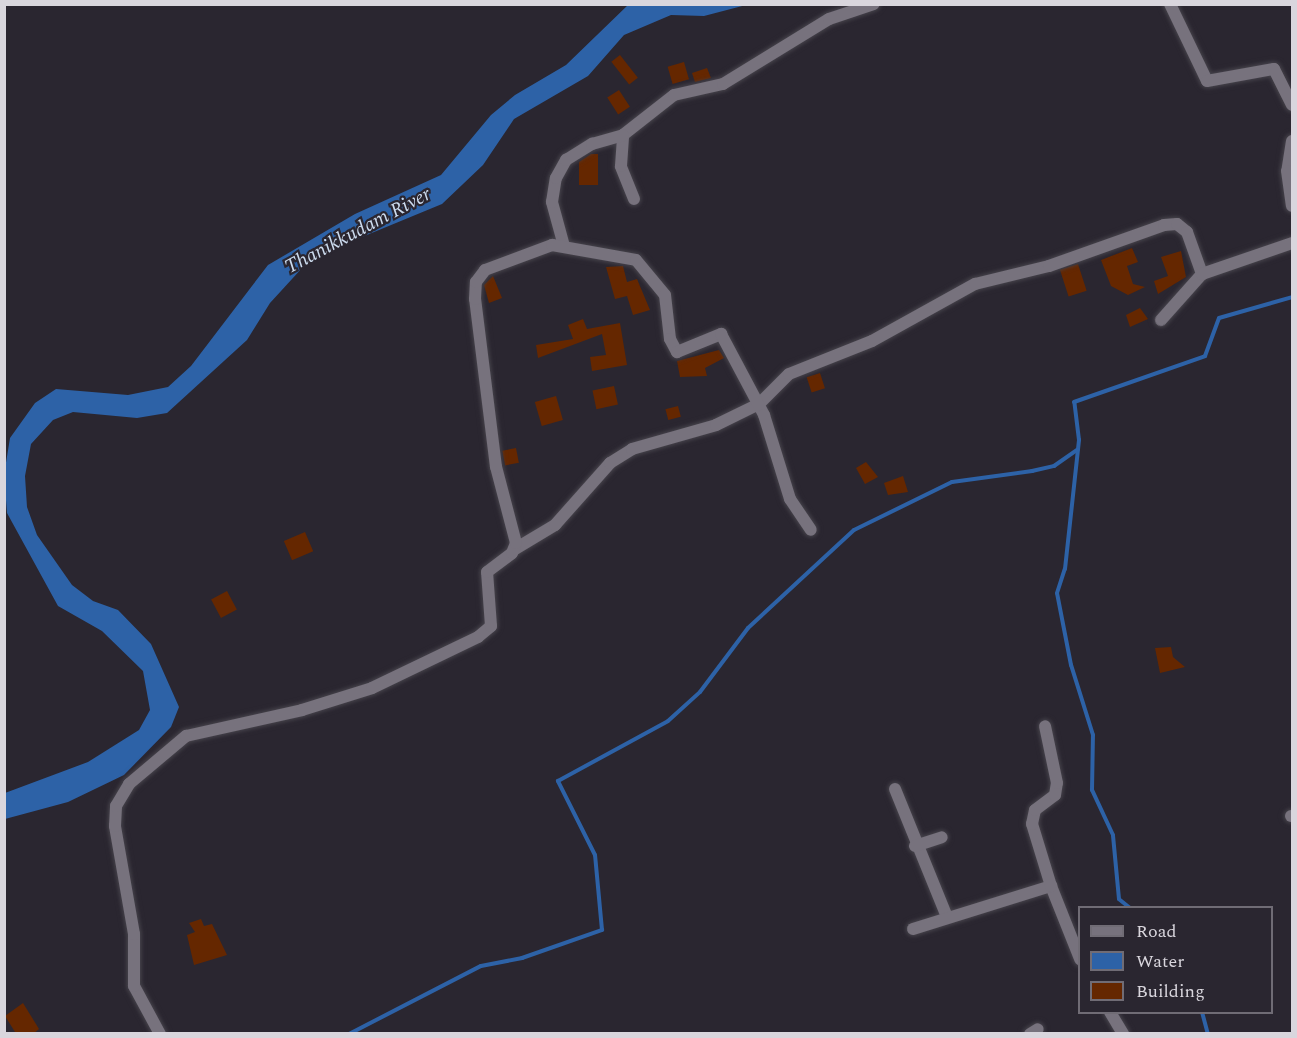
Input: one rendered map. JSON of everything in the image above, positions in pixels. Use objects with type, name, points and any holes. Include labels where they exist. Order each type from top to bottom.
[{"type":"street","points":[[564,246],[552,202],[556,178],[566,160],[592,144],[623,135],[674,95],[723,84],[829,19],[874,4]]},
{"type":"street","points":[[1170,4],[1208,81],[1274,69],[1293,105]]},
{"type":"street","points":[[623,135],[621,166],[634,199]]},
{"type":"street","points":[[1293,141],[1287,171],[1293,206]]},
{"type":"street","points":[[160,1034],[134,986],[134,934],[115,826],[116,806],[129,784],[186,736],[302,711],[372,688],[478,638],[491,626],[494,612],[487,572],[515,549],[555,525],[610,463],[632,449],[716,425],[759,404],[789,374],[872,342],[975,284],[1049,266],[1164,225],[1177,224],[1186,232],[1202,274]]},
{"type":"street","points":[[1161,320],[1202,274],[1293,243]]},
{"type":"street","points":[[515,549],[491,441],[476,282],[485,270],[514,259],[564,246],[636,260],[665,295],[670,339],[677,352],[721,334],[759,404],[780,476],[811,530]]},
{"type":"street","points":[[1045,726],[1057,783],[1055,795],[1035,810],[1032,825],[1051,886],[1078,955]]},
{"type":"street","points":[[895,789],[915,846],[948,917]]},
{"type":"street","points":[[915,846],[942,837]]},
{"type":"street","points":[[913,929],[1051,886]]},
{"type":"street","points":[[1111,1014],[1123,1034]]},
{"type":"water","name":"Thanikkudam River","points":[[628,5],[746,5],[704,16],[671,15],[624,35],[588,76],[514,119],[483,165],[442,204],[333,249],[303,267],[270,303],[247,340],[167,413],[137,418],[73,412],[53,420],[31,444],[25,476],[27,507],[37,535],[72,585],[93,601],[118,610],[151,644],[179,707],[171,727],[124,775],[68,802],[5,819],[5,793],[88,762],[139,730],[150,710],[143,671],[102,631],[58,606],[7,513],[4,475],[10,438],[35,403],[56,389],[128,395],[168,387],[191,366],[268,265],[355,214],[441,175],[491,115],[515,95],[566,65]]},
{"type":"building","points":[[620,55],[638,78],[629,85],[611,62]]},
{"type":"building","points":[[684,62],[689,79],[673,84],[668,67]]},
{"type":"building","points":[[707,68],[711,78],[695,82],[692,73]]},
{"type":"building","points":[[619,90],[630,107],[618,114],[607,98]]},
{"type":"building","points":[[591,154],[598,154],[598,185],[579,185],[579,162]]},
{"type":"building","points":[[1132,248],[1138,262],[1127,266],[1133,284],[1145,287],[1128,295],[1111,286],[1101,260]]},
{"type":"building","points":[[1181,251],[1186,277],[1158,294],[1154,281],[1168,276],[1161,257]]},
{"type":"building","points":[[1078,264],[1087,291],[1069,297],[1060,270]]},
{"type":"building","points":[[623,266],[627,282],[637,279],[650,310],[633,315],[627,296],[615,299],[606,267]]},
{"type":"building","points":[[493,276],[502,298],[489,303],[484,285]]},
{"type":"building","points":[[1140,308],[1148,319],[1130,327],[1126,315]]},
{"type":"building","points":[[583,319],[587,329],[620,323],[627,365],[592,371],[590,357],[606,355],[602,334],[538,358],[536,345],[573,339],[568,325]]},
{"type":"building","points":[[719,350],[724,358],[705,368],[707,376],[680,377],[677,361]]},
{"type":"building","points":[[820,373],[825,388],[812,393],[807,377]]},
{"type":"building","points":[[614,386],[618,405],[596,409],[592,391]]},
{"type":"building","points":[[556,396],[563,420],[542,426],[535,402]]},
{"type":"building","points":[[678,406],[681,417],[668,420],[665,409]]},
{"type":"building","points":[[516,448],[519,463],[505,465],[502,451]]},
{"type":"building","points":[[866,462],[878,477],[865,484],[856,468]]},
{"type":"building","points":[[903,476],[908,492],[888,495],[884,483]]},
{"type":"building","points":[[305,532],[313,551],[292,560],[284,541]]},
{"type":"building","points":[[227,591],[237,610],[221,618],[211,599]]},
{"type":"building","points":[[1171,647],[1173,657],[1185,667],[1160,673],[1155,648]]},
{"type":"building","points":[[201,919],[204,926],[212,924],[227,955],[194,965],[187,935],[195,932],[189,923]]},
{"type":"building","points":[[23,1003],[39,1029],[33,1034],[15,1032],[5,1016]]},
{"type":"waterway","points":[[1128,906],[1119,899],[1113,835],[1092,790],[1093,735],[1071,665],[1057,593],[1065,569],[1079,440],[1074,402],[1205,356],[1219,318],[1292,297]]},
{"type":"waterway","points":[[349,1034],[481,966],[522,958],[602,930],[595,855],[558,781],[668,721],[700,692],[748,628],[854,530],[952,482],[1054,466],[1078,449]]},
{"type":"waterway","points":[[1203,1014],[1208,1034]]}]
